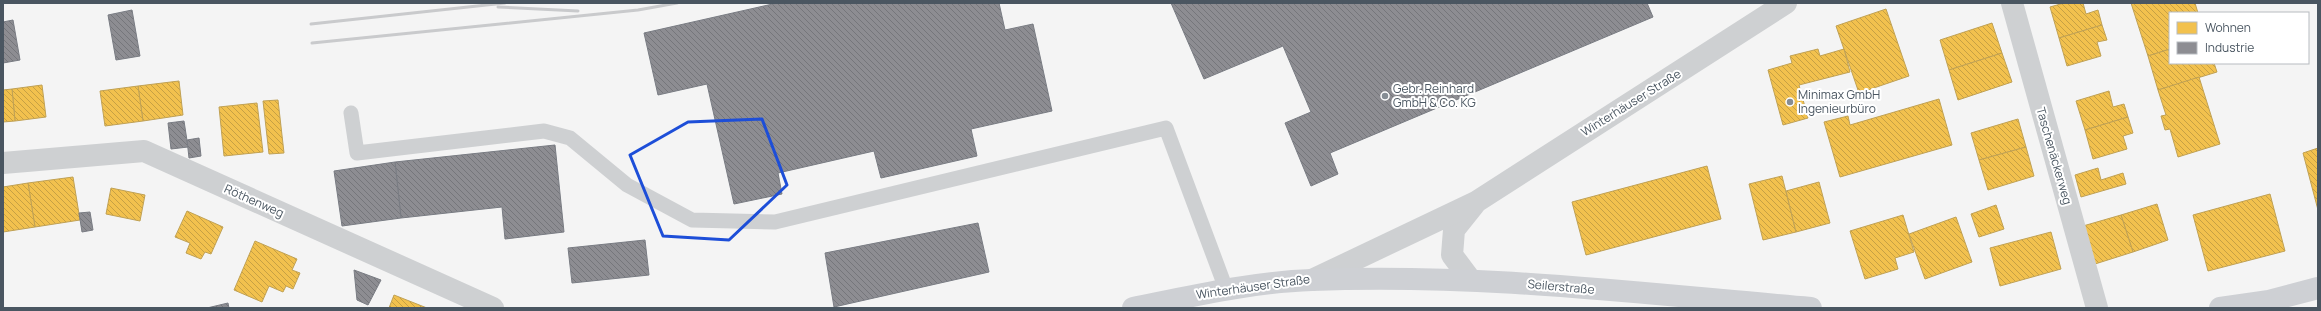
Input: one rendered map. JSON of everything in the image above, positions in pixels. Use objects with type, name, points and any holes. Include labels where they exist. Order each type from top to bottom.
[{"type":"main road","name":"Seilerstraße","points":[[1312,280],[1470,279],[1811,308]]},
{"type":"main road","name":"Winterhäuser Straße","points":[[1133,308],[1226,289],[1312,280]]},
{"type":"main road","points":[[2220,308],[2269,301],[2318,288]]},
{"type":"street","name":"Winterhäuser Straße","points":[[1312,280],[1476,202],[1786,3]]},
{"type":"street","name":"Taschenäckerweg","points":[[2012,3],[2097,308]]},
{"type":"street","name":"Röthenweg","points":[[3,163],[144,152],[493,308]]},
{"type":"street","name":"Winterhäuser Straße","points":[[1470,279],[1452,255],[1454,230],[1476,202]]},
{"type":"lane","points":[[351,113],[357,153],[544,131],[570,138],[627,185],[692,220],[775,222],[1166,128],[1226,289]]},
{"type":"highlighted area","points":[[762,119],[787,185],[729,240],[663,236],[630,155],[688,122]]},
{"type":"building: Wohnen","points":[[2064,3],[2083,3],[2086,14],[2098,10],[2102,25],[2059,38],[2050,7]]},
{"type":"building: Wohnen","points":[[2131,3],[2195,3],[2198,12],[2169,12],[2169,49],[2148,56]]},
{"type":"building: Wohnen","points":[[1886,9],[1909,76],[1859,93],[1836,26]]},
{"type":"building: Wohnen","points":[[1992,23],[2002,53],[1949,70],[1940,40]]},
{"type":"building: Wohnen","points":[[2102,25],[2107,40],[2097,42],[2101,56],[2067,66],[2059,38]]},
{"type":"building: Wohnen","name":"Minimax GmbH Ingenieurbüro","points":[[1818,49],[1820,56],[1844,49],[1850,72],[1799,85],[1808,118],[1783,125],[1768,70],[1792,63],[1790,56]]},
{"type":"building: Wohnen","points":[[2169,49],[2169,64],[2214,64],[2217,72],[2158,90],[2148,56]]},
{"type":"building: Wohnen","points":[[2002,53],[2012,82],[1958,100],[1949,70]]},
{"type":"building: Wohnen","points":[[2199,77],[2220,144],[2178,157],[2170,129],[2165,130],[2161,116],[2166,115],[2158,90]]},
{"type":"building: Wohnen","points":[[179,81],[183,115],[143,121],[138,86]]},
{"type":"building: Wohnen","points":[[42,85],[46,117],[15,121],[12,89]]},
{"type":"building: Wohnen","points":[[138,86],[143,121],[105,126],[100,91]]},
{"type":"building: Wohnen","points":[[12,89],[15,121],[3,122],[3,90]]},
{"type":"building: Wohnen","points":[[2109,91],[2113,107],[2124,104],[2128,117],[2085,130],[2076,101]]},
{"type":"building: Wohnen","points":[[1939,99],[1952,145],[1840,177],[1824,122],[1848,116],[1850,125]]},
{"type":"building: Wohnen","points":[[278,100],[284,153],[269,154],[263,101]]},
{"type":"building: Wohnen","points":[[257,103],[263,152],[224,156],[219,107]]},
{"type":"building: Wohnen","points":[[2128,117],[2133,133],[2123,136],[2127,149],[2093,159],[2085,130]]},
{"type":"building: Wohnen","points":[[2018,119],[2026,147],[1979,160],[1971,133]]},
{"type":"building: Wohnen","points":[[2026,147],[2034,176],[1988,190],[1979,160]]},
{"type":"building: Wohnen","points":[[2318,148],[2318,210],[2303,153]]},
{"type":"building: Wohnen","points":[[1707,166],[1721,219],[1586,255],[1572,202]]},
{"type":"building: Wohnen","points":[[2098,168],[2101,180],[2123,173],[2126,184],[2081,197],[2075,175]]},
{"type":"building: Wohnen","points":[[1782,176],[1796,232],[1763,240],[1749,184]]},
{"type":"building: Wohnen","points":[[73,177],[80,220],[35,227],[28,183]]},
{"type":"building: Wohnen","points":[[1819,182],[1830,223],[1796,232],[1786,191]]},
{"type":"building: Wohnen","points":[[28,183],[35,227],[3,232],[3,187]]},
{"type":"building: Wohnen","points":[[111,188],[145,195],[140,221],[106,214]]},
{"type":"building: Wohnen","points":[[2270,194],[2285,251],[2208,271],[2193,215]]},
{"type":"building: Wohnen","points":[[2157,204],[2168,240],[2133,252],[2121,215]]},
{"type":"building: Wohnen","points":[[1996,205],[2004,229],[1979,237],[1971,214]]},
{"type":"building: Wohnen","points":[[187,211],[223,227],[211,254],[205,252],[201,259],[186,253],[190,243],[175,237]]},
{"type":"building: Wohnen","points":[[1903,215],[1914,252],[1895,258],[1898,269],[1865,279],[1850,231]]},
{"type":"building: Wohnen","points":[[2121,215],[2133,252],[2095,264],[2083,226]]},
{"type":"building: Wohnen","points":[[1956,217],[1972,262],[1925,279],[1909,234]]},
{"type":"building: Wohnen","points":[[2051,232],[2061,269],[2000,286],[1990,248]]},
{"type":"building: Wohnen","points":[[255,241],[297,259],[292,270],[300,273],[293,289],[286,286],[283,292],[269,286],[262,302],[234,290]]},
{"type":"building: Wohnen","points":[[394,295],[427,308],[389,308]]},
{"type":"building: Industrie","points":[[777,3],[999,3],[1005,30],[1033,24],[1052,111],[971,129],[977,156],[881,178],[874,151],[778,173],[782,194],[734,204],[707,84],[658,95],[644,33]]},
{"type":"building: Industrie","name":"Gebr. Reinhard GmbH & Co. KG","points":[[1171,3],[1647,3],[1653,17],[1330,153],[1338,174],[1311,186],[1285,123],[1311,112],[1283,46],[1204,79]]},
{"type":"building: Industrie","points":[[132,10],[140,56],[116,60],[108,15]]},
{"type":"building: Industrie","points":[[13,20],[20,60],[3,63],[3,22]]},
{"type":"building: Industrie","points":[[184,121],[188,147],[171,149],[168,123]]},
{"type":"building: Industrie","points":[[199,138],[201,156],[189,158],[187,140]]},
{"type":"building: Industrie","points":[[555,145],[564,232],[505,239],[502,207],[401,218],[395,162]]},
{"type":"building: Industrie","points":[[395,162],[401,218],[342,226],[334,171]]},
{"type":"building: Industrie","points":[[90,212],[93,230],[82,232],[79,213]]},
{"type":"building: Industrie","points":[[978,223],[989,272],[834,307],[825,253]]},
{"type":"building: Industrie","points":[[645,240],[649,275],[572,283],[568,248]]},
{"type":"building: Industrie","points":[[354,270],[381,280],[368,305],[357,300]]},
{"type":"building: Industrie","points":[[228,303],[229,308],[207,308]]},
{"type":"railway","points":[[311,24],[505,3]]},
{"type":"railway","points":[[312,43],[638,10],[677,3]]},
{"type":"railway","points":[[498,7],[578,11]]},
{"type":"place","name":"Gebr. Reinhard GmbH & Co. KG","points":[[1385,96]]},
{"type":"place","name":"Minimax GmbH Ingenieurbüro","points":[[1790,102]]}]
